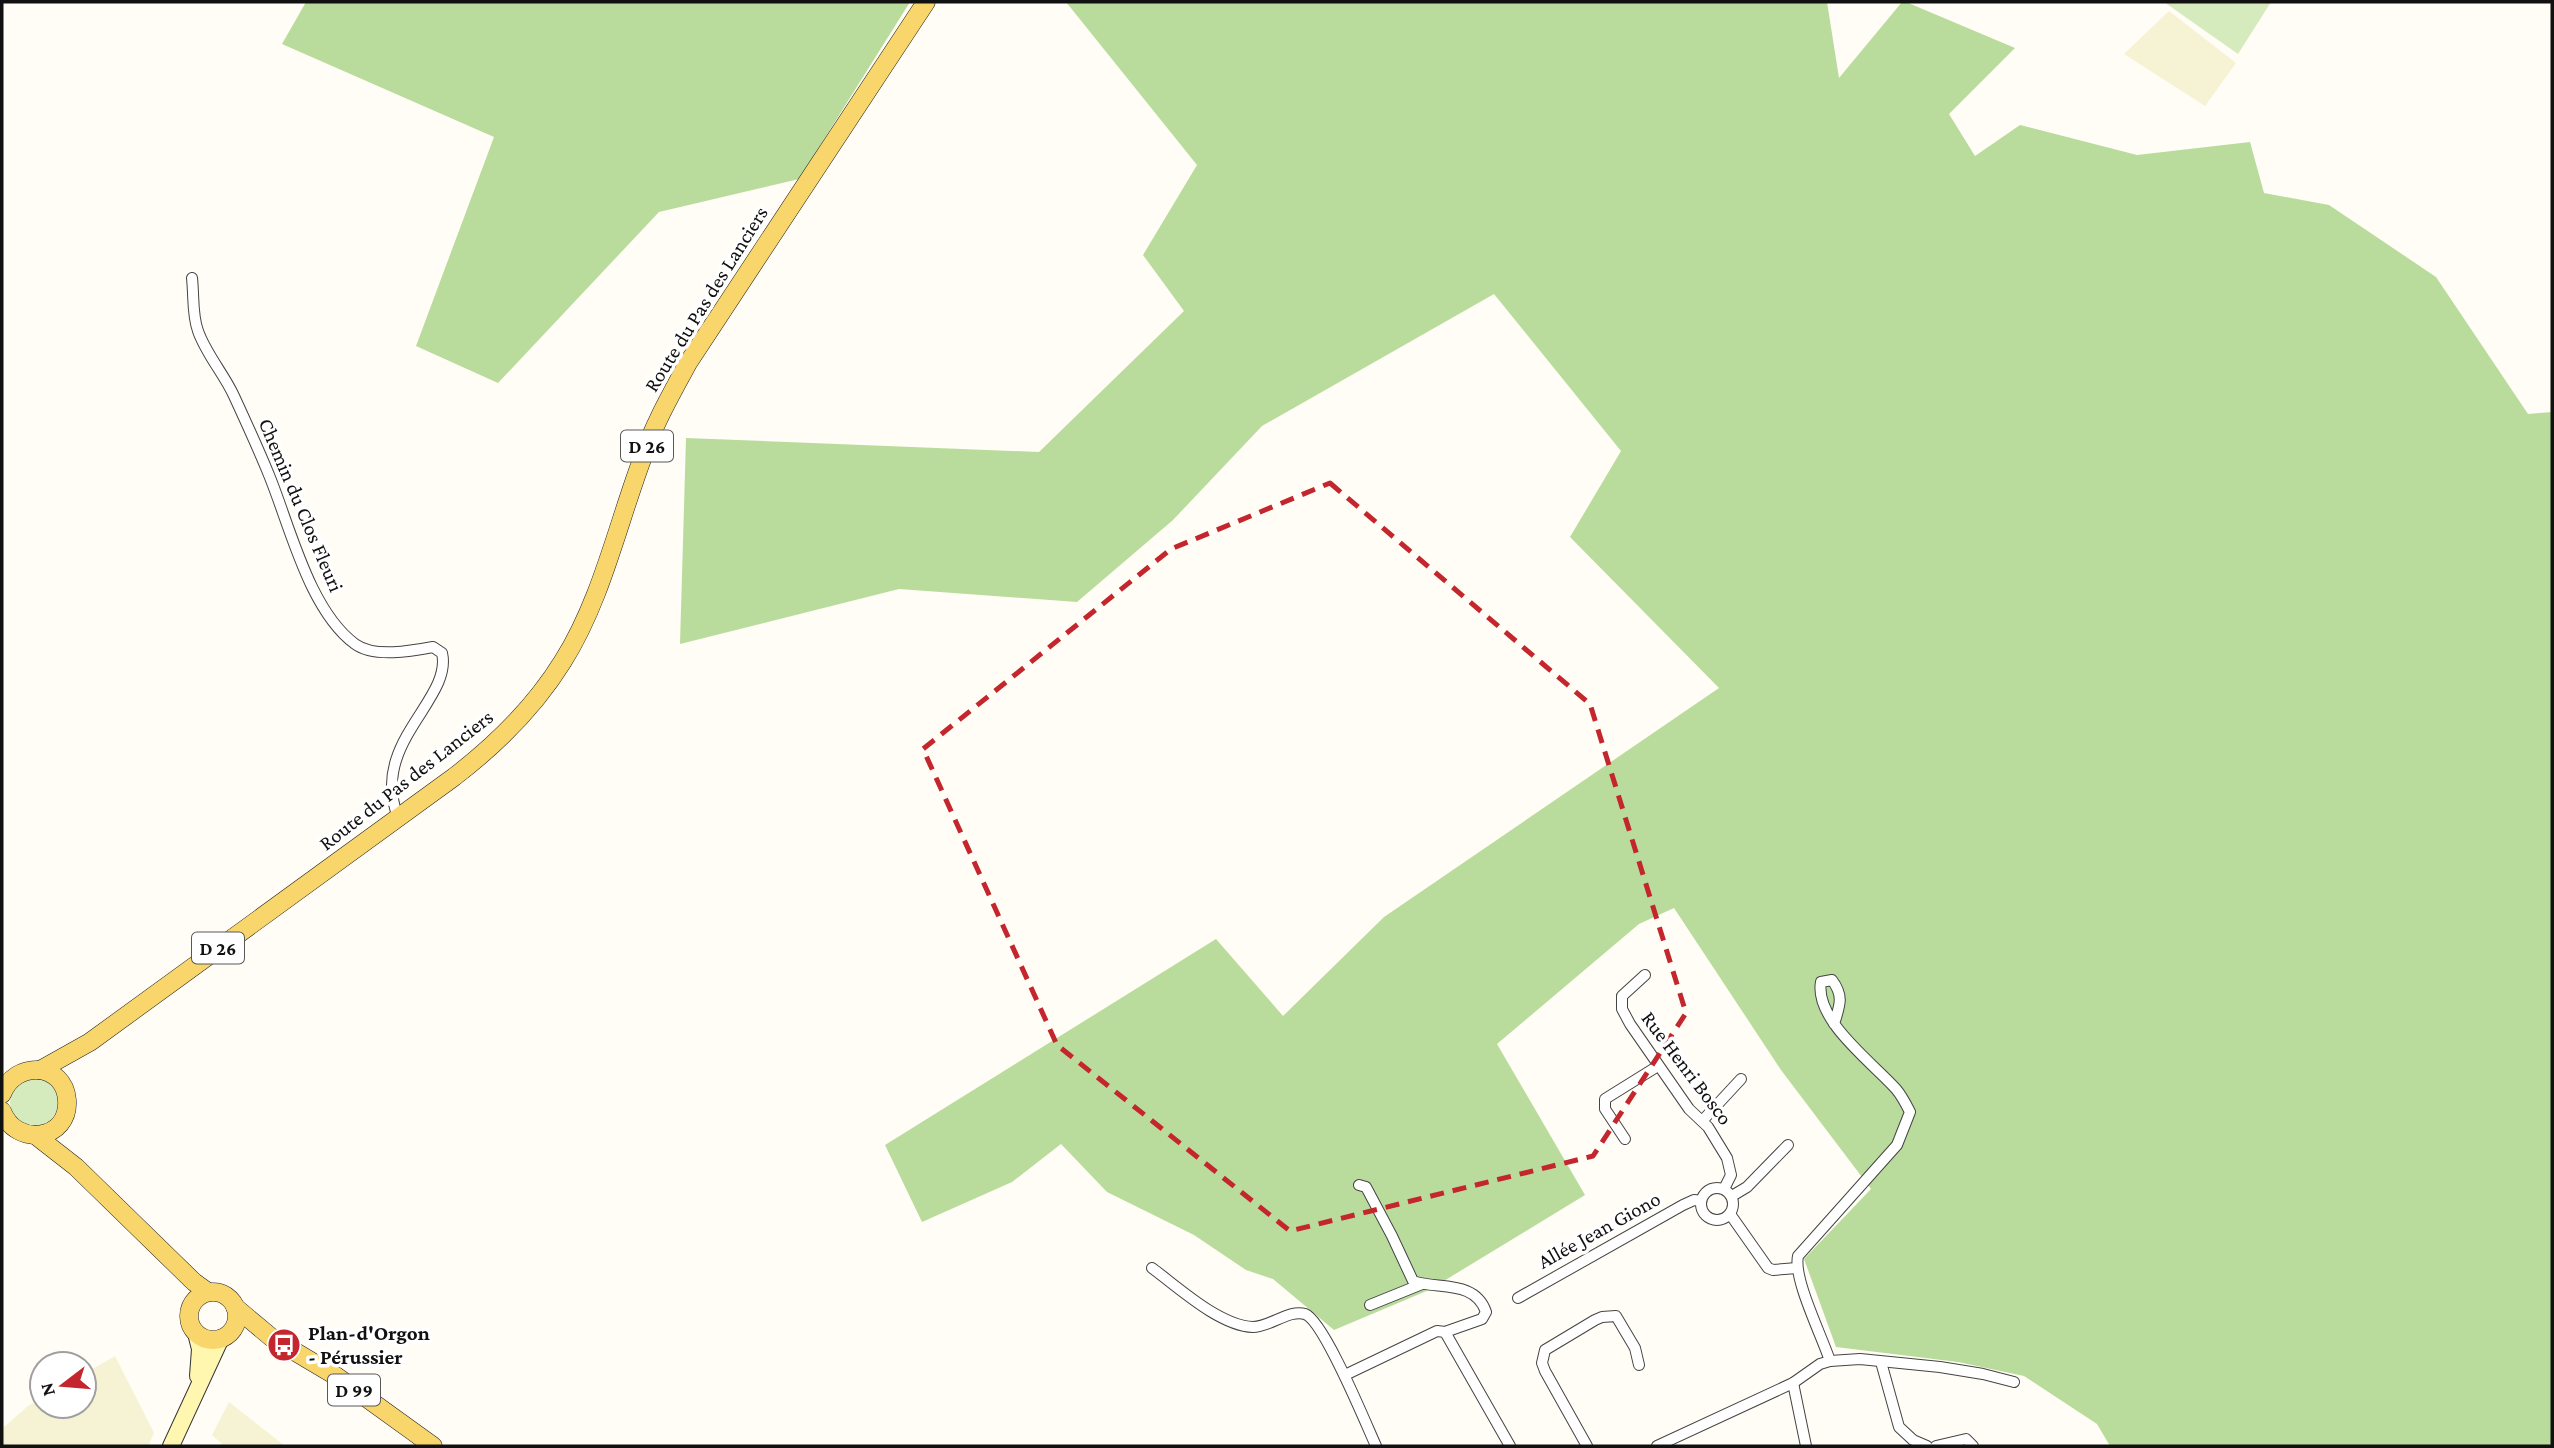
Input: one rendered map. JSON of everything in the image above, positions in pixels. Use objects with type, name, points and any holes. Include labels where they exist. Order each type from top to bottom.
[{"type":"main road","name":"Route du Pas des Lanciers","points":[[2,1094],[10,1079],[90,1042],[398,817],[495,744],[538,697],[563,660],[596,591],[645,451],[688,363],[926,2]]},
{"type":"main road","name":"Route du Pas des Lanciers","points":[[57,1126],[66,1107],[65,1093],[70,1072],[90,1042]]},
{"type":"main road","points":[[2,1065],[32,1070],[58,1080],[65,1093]]},
{"type":"main road","points":[[2,1111],[5,1119],[18,1134],[76,1167],[208,1292],[224,1295],[235,1307],[236,1321],[211,1356],[171,1446]]},
{"type":"main road","points":[[18,1134],[47,1133],[57,1126],[76,1167]]},
{"type":"main road","points":[[169,1257],[186,1289],[191,1307],[190,1321],[197,1333],[200,1349],[198,1389]]},
{"type":"main road","points":[[191,1307],[198,1297],[208,1292]]},
{"type":"main road","name":"D 99","points":[[235,1307],[272,1338],[336,1376],[433,1446]]},
{"type":"main road","points":[[197,1333],[208,1339],[225,1335]]},
{"type":"main road","name":"D 99","points":[[225,1335],[272,1338]]},
{"type":"street","name":"Chemin du Clos Fleuri","points":[[192,278],[195,322],[199,335],[233,393],[269,475],[302,562],[326,613],[357,646],[380,651],[405,652],[433,647],[442,653],[445,664],[435,688],[401,744],[392,773],[391,800],[398,817]]},
{"type":"street","name":"Rue Henri Bosco","points":[[1645,975],[1622,996],[1622,1009],[1689,1110],[1703,1120],[1727,1158],[1731,1168],[1728,1193],[1734,1205],[1730,1214]]},
{"type":"street","points":[[1830,1361],[1797,1268],[1798,1256],[1897,1145],[1910,1112],[1898,1091],[1834,1024]]},
{"type":"street","points":[[1625,1139],[1605,1109],[1605,1099],[1658,1066]]},
{"type":"street","points":[[1703,1120],[1741,1079]]},
{"type":"street","points":[[1788,1145],[1747,1187],[1728,1193],[1717,1188],[1709,1190],[1701,1201],[1703,1212],[1710,1219],[1720,1220],[1730,1214],[1768,1268],[1797,1268]]},
{"type":"street","points":[[1359,1185],[1366,1187],[1413,1281],[1422,1284]]},
{"type":"street","name":"Allée Jean Giono","points":[[1518,1298],[1683,1205],[1694,1200],[1701,1201]]},
{"type":"street","points":[[1152,1268],[1228,1322],[1253,1327],[1291,1315],[1304,1314],[1318,1327],[1345,1375],[1376,1446]]},
{"type":"street","points":[[1345,1375],[1437,1331],[1445,1332],[1482,1319],[1485,1315],[1485,1307],[1471,1294],[1436,1283],[1422,1284],[1370,1305]]},
{"type":"street","points":[[1587,1446],[1545,1371],[1542,1363],[1545,1350],[1595,1320],[1616,1316],[1635,1348],[1639,1365]]},
{"type":"street","points":[[1445,1332],[1510,1446]]},
{"type":"street","points":[[1657,1446],[1793,1383],[1820,1364],[1830,1361],[1860,1359],[1940,1367],[2014,1382]]},
{"type":"street","points":[[1881,1362],[1899,1427],[1913,1440],[1927,1446]]},
{"type":"street","points":[[1793,1383],[1806,1446]]},
{"type":"street","points":[[1936,1446],[1966,1439],[1973,1446]]},
{"type":"highlighted area","points":[[1330,483],[1590,704],[1686,1013],[1593,1156],[1290,1231],[1057,1045],[923,749],[1171,549]]},
{"type":"shaded area","points":[[2169,11],[2236,63],[2205,106],[2124,54]]},
{"type":"shaded area","points":[[115,1356],[154,1433],[148,1446],[2,1446],[2,1429],[28,1406],[28,1420],[98,1420],[98,1366]]},
{"type":"shaded area","points":[[229,1402],[285,1446],[224,1446],[212,1435]]},
{"type":"green space","points":[[306,2],[910,2],[799,179],[659,212],[498,383],[416,346],[494,137],[282,44]]},
{"type":"green space","points":[[1066,2],[1827,2],[1839,78],[1902,2],[1906,2],[2015,48],[1949,114],[1975,156],[2020,125],[2137,155],[2250,142],[2264,193],[2329,205],[2436,277],[2528,414],[2552,412],[2552,1446],[2110,1446],[2097,1424],[2024,1376],[1958,1362],[1836,1347],[1804,1259],[1871,1189],[1781,1070],[1674,908],[1639,924],[1497,1044],[1585,1195],[1429,1290],[1334,1330],[1273,1279],[1246,1270],[1194,1235],[1107,1192],[1061,1144],[1012,1182],[922,1222],[885,1145],[1216,939],[1283,1016],[1384,917],[1719,688],[1570,537],[1621,451],[1494,294],[1262,426],[1173,520],[1077,602],[899,589],[680,644],[686,438],[1039,452],[1184,311],[1143,255],[1197,165]]},
{"type":"green space","points":[[2164,2],[2271,2],[2238,54]]},
{"type":"green space","points":[[34,1078],[51,1085],[58,1102],[51,1119],[34,1126],[17,1119],[10,1102],[17,1085]]},
{"type":"place","name":"Plan-d'Orgon - Pérussier","points":[[284,1345]]}]
